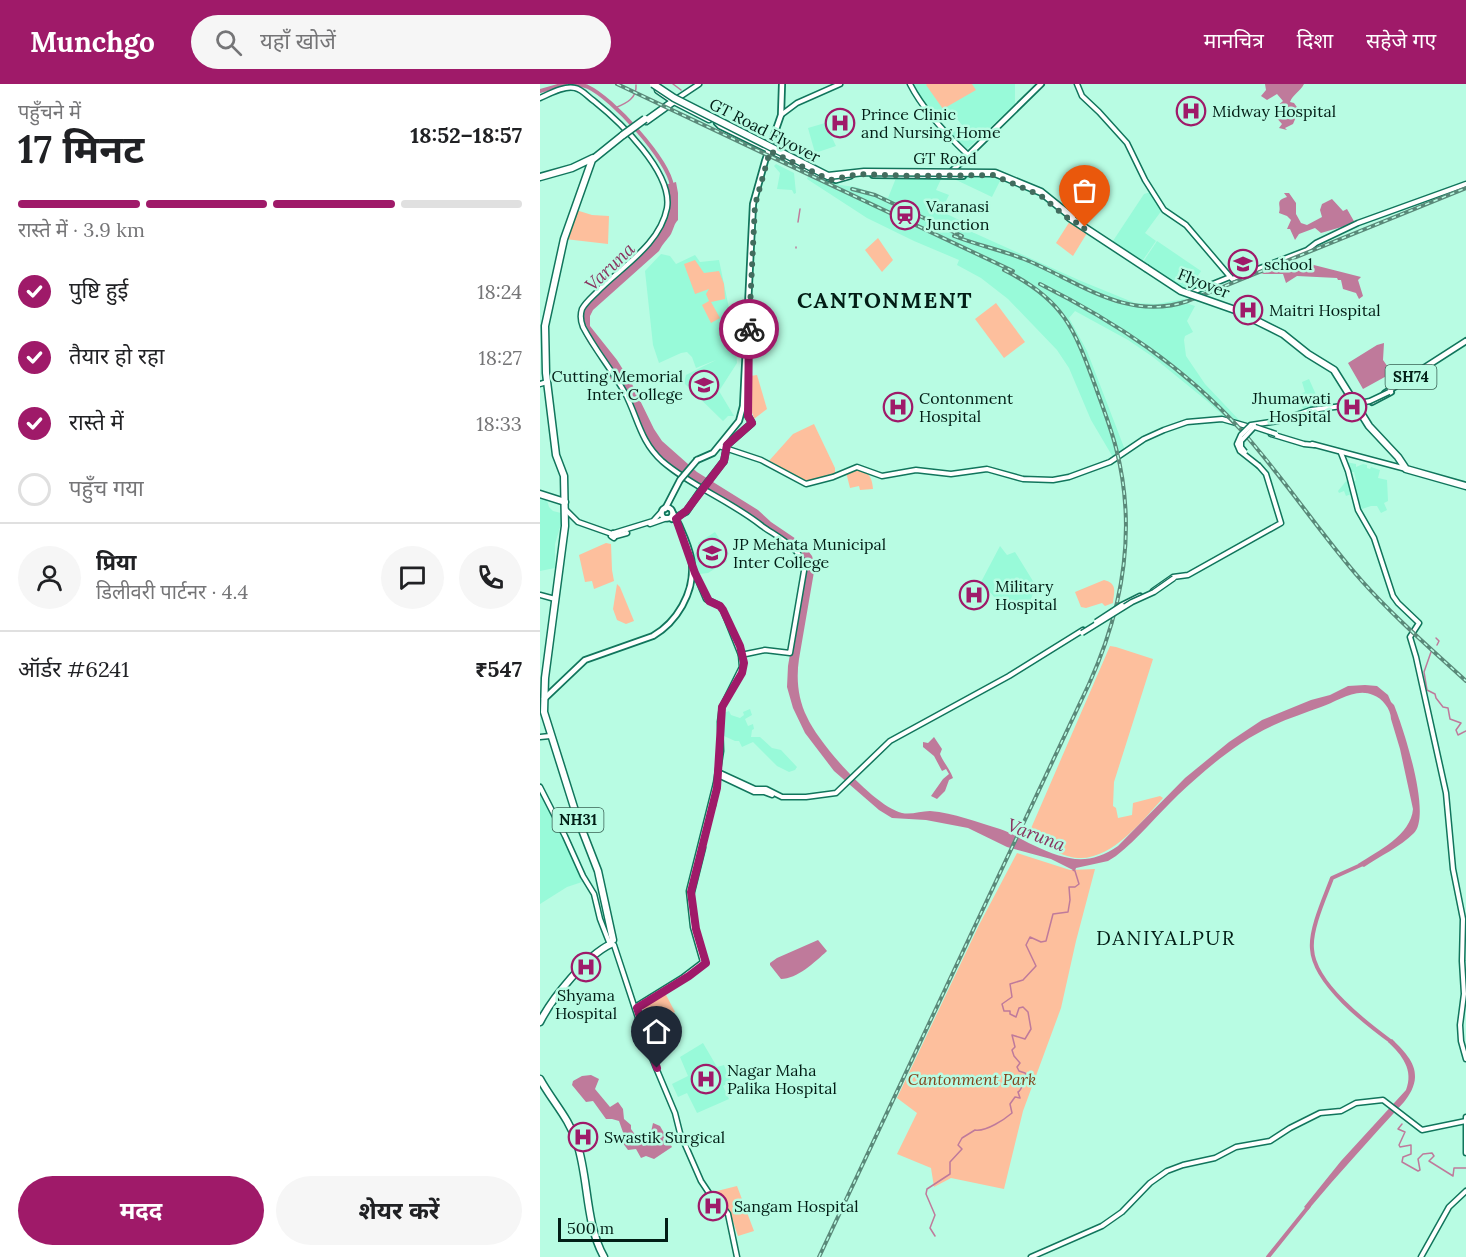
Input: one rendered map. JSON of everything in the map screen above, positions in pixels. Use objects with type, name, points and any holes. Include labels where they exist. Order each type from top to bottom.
[{"type":"highway","name":"GT Road","points":[[653,84],[674,100],[718,124]]},
{"type":"highway","name":"GT Road Flyover","points":[[653,84],[674,98],[828,176],[864,172],[998,173],[1041,192],[1072,218]]},
{"type":"highway","points":[[540,178],[574,168],[593,158],[674,100]]},
{"type":"highway","name":"GT Road Flyover","points":[[718,124],[828,178],[864,173],[998,175],[1040,193],[1072,218]]},
{"type":"highway","points":[[573,215],[594,158],[623,135]]},
{"type":"highway","points":[[564,503],[564,476],[556,455],[543,383],[546,316],[573,215],[593,158]]},
{"type":"highway","name":"GT Road","points":[[1072,218],[1135,261]]},
{"type":"highway","name":"Flyover","points":[[1135,261],[1181,291],[1234,309],[1285,336],[1308,354],[1331,367],[1374,434],[1406,469]]},
{"type":"highway","points":[[546,316],[547,373],[556,448],[565,476],[564,503]]},
{"type":"highway","points":[[1406,469],[1466,486]]},
{"type":"highway","points":[[540,493],[564,503]]},
{"type":"highway","name":"NH31","points":[[564,503],[564,535],[554,599],[544,712],[584,837],[598,871],[612,943]]},
{"type":"highway","name":"NH31","points":[[544,698],[548,722],[600,876],[612,943]]},
{"type":"highway","points":[[540,1017],[585,959],[597,949],[612,943]]},
{"type":"highway","points":[[540,1022],[586,963],[597,952],[612,943]]},
{"type":"highway","points":[[540,1079],[572,1130],[582,1160],[595,1236],[603,1257]]},
{"type":"highway","points":[[540,1084],[563,1116],[574,1139],[592,1234],[603,1257]]},
{"type":"main road","points":[[544,698],[583,661],[653,636],[669,624],[681,608],[685,598],[691,563],[682,535],[671,519],[663,516],[664,509],[680,480],[697,460],[711,455],[739,421],[743,406],[747,349],[753,204],[782,113],[783,84]]},
{"type":"main road","points":[[950,172],[1039,84]]},
{"type":"main road","name":"GT Road","points":[[674,100],[830,180],[859,174],[993,175],[1040,195],[1070,220],[1072,218]]},
{"type":"main road","name":"GT Road","points":[[718,124],[828,174],[839,175],[860,170],[924,173],[991,171],[1042,191],[1072,218]]},
{"type":"main road","points":[[950,172],[971,150]]},
{"type":"main road","points":[[957,165],[961,172]]},
{"type":"main road","name":"SH74","points":[[1353,404],[1373,398],[1399,385],[1466,342]]},
{"type":"main road","points":[[671,519],[687,510],[724,461],[727,445],[752,423],[748,416],[747,349]]},
{"type":"main road","points":[[671,495],[671,519]]},
{"type":"main road","points":[[664,509],[672,511]]},
{"type":"street","points":[[674,100],[698,84]]},
{"type":"street","points":[[782,113],[796,101],[834,84]]},
{"type":"street","points":[[782,113],[797,103],[840,84]]},
{"type":"street","points":[[911,84],[925,107],[949,136],[971,150]]},
{"type":"street","points":[[1077,84],[1082,96],[1127,143],[1145,180],[1164,210],[1186,225],[1230,278]]},
{"type":"street","points":[[540,98],[570,88],[579,89],[620,123],[654,165],[665,186],[666,209],[653,237],[592,297],[583,307],[581,315],[583,327],[624,393],[644,440],[655,454],[677,473],[754,519],[799,554],[804,562],[790,653],[765,650],[742,655]]},
{"type":"street","points":[[1144,267],[1191,292],[1230,278],[1234,279],[1307,250],[1316,243],[1358,223],[1466,184]]},
{"type":"street","name":"SH74","points":[[1353,404],[1370,401],[1399,385]]},
{"type":"street","points":[[717,773],[754,792],[764,792],[784,800],[823,797],[840,791],[890,741],[1057,649],[1174,578],[1202,568],[1281,523],[1266,474],[1259,465],[1240,451],[1237,444],[1241,435],[1254,426],[1311,411],[1353,404]]},
{"type":"street","points":[[1254,426],[1301,413],[1353,404]]},
{"type":"street","points":[[1254,426],[1311,408],[1353,404]]},
{"type":"street","points":[[719,446],[762,460],[806,484],[833,477],[857,467],[882,476],[916,470],[951,474],[987,469],[1023,479],[1053,480],[1069,477],[1114,460],[1144,439],[1187,422],[1215,418],[1254,426],[1314,445]]},
{"type":"street","points":[[1254,426],[1291,441],[1338,450],[1341,453],[1406,469]]},
{"type":"street","points":[[1341,453],[1358,510],[1374,538],[1393,596],[1419,622],[1410,637],[1446,793],[1453,869],[1462,919],[1464,994],[1460,1025],[1466,1059]]},
{"type":"street","points":[[564,503],[578,522],[614,535],[671,519]]},
{"type":"street","points":[[614,535],[652,521],[664,509]]},
{"type":"street","points":[[636,1007],[689,974],[703,962],[693,927],[689,891],[716,783],[721,751],[720,719],[724,702],[743,672],[742,655],[721,607],[709,601],[691,563]]},
{"type":"street","points":[[540,596],[554,599]]},
{"type":"street","points":[[540,737],[550,736]]},
{"type":"street","points":[[540,788],[594,894],[597,908],[636,1007],[680,1133],[699,1177],[710,1194],[722,1203],[729,1214],[738,1257]]},
{"type":"street","points":[[1031,1257],[1102,1226],[1122,1212],[1150,1183],[1169,1170],[1215,1158],[1236,1147],[1270,1141],[1319,1114],[1341,1111],[1356,1103],[1375,1100],[1387,1102],[1422,1130],[1466,1119],[1466,1153]]},
{"type":"street","points":[[1421,1257],[1449,1206],[1466,1191]]},
{"type":"shaded area","points":[[914,84],[1015,84],[1015,104],[967,149],[951,134],[962,125],[949,109],[936,116],[918,93]]},
{"type":"shaded area","points":[[1265,84],[1304,84],[1290,102],[1294,103],[1299,110],[1293,124],[1285,128],[1287,130],[1279,128],[1282,124],[1274,115],[1275,108],[1283,101],[1277,94],[1267,100],[1261,96],[1266,90]]},
{"type":"shaded area","points":[[825,123],[836,146],[815,153],[808,128]]},
{"type":"shaded area","points":[[776,164],[794,173],[796,193],[794,194],[792,190],[777,189],[780,173],[774,166]]},
{"type":"shaded area","points":[[810,172],[840,185],[856,187],[888,198],[896,178],[942,177],[936,190],[949,195],[941,211],[969,225],[972,232],[1135,303],[1157,304],[1184,299],[1186,303],[1195,306],[1187,321],[1193,332],[1185,336],[1186,356],[1205,384],[1240,421],[1227,419],[1153,357],[1128,340],[1075,311],[1069,318],[1087,351],[1125,450],[1114,459],[1091,420],[1069,368],[1057,350],[1008,299],[981,278],[957,265],[959,260],[867,218],[807,179]]},
{"type":"shaded area","points":[[993,177],[1001,179],[992,197],[952,178]]},
{"type":"shaded area","points":[[676,182],[678,220],[671,234],[659,251],[593,310],[590,316],[590,326],[617,360],[662,441],[697,472],[758,510],[771,522],[802,543],[812,556],[815,566],[798,666],[800,696],[813,729],[863,787],[890,808],[902,813],[930,811],[957,816],[1004,831],[1066,857],[1086,859],[1097,857],[1118,846],[1185,778],[1229,742],[1262,720],[1348,686],[1377,686],[1388,695],[1394,705],[1414,770],[1420,808],[1419,823],[1414,833],[1364,867],[1358,864],[1384,848],[1400,834],[1411,818],[1413,809],[1389,711],[1380,699],[1367,693],[1346,696],[1261,731],[1223,756],[1200,775],[1116,856],[1108,861],[1076,868],[1075,871],[1051,859],[1007,847],[968,828],[926,820],[892,818],[879,810],[834,771],[805,733],[793,708],[787,687],[788,666],[804,572],[799,553],[742,511],[680,475],[648,446],[617,382],[612,382],[608,373],[610,369],[588,342],[581,326],[580,308],[598,292],[601,286],[633,259],[662,223],[667,210],[668,198],[665,185]]},
{"type":"shaded area","points":[[1151,192],[1162,210],[1145,233],[1156,241],[1141,263],[1111,244],[1144,194]]},
{"type":"shaded area","points":[[1284,193],[1289,193],[1296,203],[1296,214],[1301,223],[1307,225],[1322,217],[1320,210],[1322,204],[1332,199],[1343,211],[1347,209],[1355,223],[1321,233],[1315,228],[1299,234],[1295,240],[1290,229],[1287,229],[1291,220],[1279,213],[1280,202],[1287,197]]},
{"type":"shaded area","points":[[1157,241],[1201,271],[1188,291],[1143,262]]},
{"type":"shaded area","points":[[661,254],[670,256],[676,264],[695,255],[700,262],[719,260],[730,313],[745,306],[746,348],[736,352],[737,363],[719,391],[734,416],[728,416],[723,421],[684,383],[686,375],[716,360],[696,368],[692,357],[687,352],[659,363],[653,345],[645,271]]},
{"type":"shaded area","points":[[1306,263],[1361,277],[1358,280],[1363,296],[1359,299],[1356,293],[1343,289],[1341,280],[1337,278],[1297,276],[1286,283],[1283,274],[1261,274],[1285,265]]},
{"type":"shaded area","points":[[1384,343],[1383,360],[1392,373],[1363,389],[1348,363]]},
{"type":"shaded area","points":[[1309,379],[1321,406],[1303,409],[1295,396],[1305,392],[1302,382]]},
{"type":"shaded area","points":[[1346,462],[1356,464],[1356,467],[1363,464],[1367,465],[1367,468],[1380,470],[1378,478],[1387,480],[1388,501],[1384,503],[1387,510],[1381,513],[1377,506],[1371,506],[1359,510],[1354,493],[1346,496],[1344,491],[1339,493],[1338,491],[1347,480],[1352,482],[1356,480],[1354,472],[1349,473]]},
{"type":"shaded area","points":[[540,495],[546,497],[553,511],[561,513],[561,524],[555,544],[555,568],[540,571]]},
{"type":"shaded area","name":"JP Mehata Municipal Inter College","points":[[715,532],[729,554],[725,557],[727,561],[708,573],[699,574],[693,555],[701,549],[698,543]]},
{"type":"shaded area","points":[[1000,546],[1007,555],[1015,552],[1036,586],[1025,614],[998,606],[996,599],[981,582]]},
{"type":"shaded area","points":[[750,709],[752,715],[745,719],[748,726],[753,724],[751,737],[760,737],[772,748],[781,750],[797,767],[795,770],[789,772],[777,766],[753,742],[742,747],[739,741],[724,736],[721,715],[729,711],[731,715],[740,718],[744,715],[743,712]]},
{"type":"shaded area","points":[[934,737],[942,749],[940,754],[953,778],[949,780],[945,791],[937,799],[931,796],[949,774],[946,769],[942,771],[934,756],[923,747],[923,742],[928,743]]},
{"type":"shaded area","points":[[540,793],[564,839],[582,882],[567,887],[540,904]]},
{"type":"shaded area","points":[[818,940],[827,951],[799,973],[781,979],[770,965],[777,958]]},
{"type":"shaded area","points":[[1392,1039],[1408,1056],[1415,1071],[1411,1091],[1404,1102],[1308,1210],[1304,1207],[1341,1161],[1406,1090],[1408,1069],[1398,1052],[1388,1042]]},
{"type":"shaded area","name":"Nagar Maha Palika Hospital","points":[[703,1043],[717,1067],[724,1065],[731,1082],[723,1086],[729,1099],[697,1113],[687,1093],[678,1097],[672,1084],[688,1076],[680,1057]]},
{"type":"shaded area","points":[[591,1075],[599,1079],[595,1089],[610,1107],[618,1102],[623,1109],[624,1119],[631,1125],[631,1129],[643,1146],[649,1144],[653,1139],[651,1132],[653,1123],[660,1126],[672,1147],[654,1159],[646,1156],[641,1158],[636,1149],[628,1150],[622,1142],[625,1138],[619,1121],[606,1119],[593,1101],[586,1102],[572,1085],[573,1081],[582,1076]]},
{"type":"green space","points":[[927,84],[972,84],[976,90],[943,109]]},
{"type":"green space","points":[[576,210],[592,215],[609,216],[608,244],[565,239]]},
{"type":"green space","points":[[1070,221],[1087,233],[1073,256],[1056,243]]},
{"type":"green space","points":[[878,238],[893,260],[882,272],[865,250]]},
{"type":"green space","points":[[695,260],[704,273],[719,271],[724,284],[725,299],[711,302],[720,318],[711,323],[702,305],[709,301],[706,294],[709,289],[695,294],[684,264]]},
{"type":"green space","points":[[996,303],[1025,342],[1004,358],[975,319]]},
{"type":"green space","points":[[757,375],[767,409],[754,419],[750,406],[750,376]]},
{"type":"green space","points":[[814,424],[835,468],[835,475],[806,481],[768,462],[793,434]]},
{"type":"green space","points":[[858,469],[869,476],[873,489],[860,490],[859,486],[850,488],[846,472]]},
{"type":"green space","points":[[606,543],[611,544],[614,581],[594,589],[592,581],[585,582],[579,555]]},
{"type":"green space","points":[[1104,580],[1113,586],[1113,603],[1105,606],[1102,603],[1086,608],[1081,607],[1075,592]]},
{"type":"green space","points":[[617,584],[634,621],[626,624],[617,620],[613,609]]},
{"type":"green space","points":[[1110,646],[1153,659],[1114,782],[1113,806],[1116,808],[1118,818],[1132,815],[1133,803],[1160,796],[1163,798],[1115,846],[1091,857],[1075,858],[1050,849],[1029,833]]},
{"type":"green space","name":"Cantonment Park","points":[[1017,853],[1070,870],[1095,869],[1061,1008],[1023,1111],[1004,1189],[951,1178],[934,1187],[931,1168],[897,1154],[917,1113],[897,1098],[979,925]]},
{"type":"green space","points":[[665,993],[675,1012],[648,1025],[643,1009]]},
{"type":"green space","points":[[737,1186],[754,1231],[738,1236],[726,1206],[713,1192]]},
{"type":"waterway","name":"Varuna","points":[[540,91],[565,84]]},
{"type":"waterway","name":"Varuna","points":[[574,84],[586,86],[598,93],[638,130],[661,161],[672,186]]},
{"type":"waterway","points":[[673,84],[681,90]]},
{"type":"waterway","points":[[615,108],[633,97],[636,85]]},
{"type":"waterway","points":[[798,222],[800,209]]},
{"type":"waterway","points":[[1436,638],[1439,641],[1437,645]]},
{"type":"waterway","points":[[1431,652],[1424,672],[1427,690],[1435,694],[1443,707],[1448,708],[1450,719],[1461,723],[1456,730],[1458,735],[1466,731]]},
{"type":"waterway","name":"Varuna","points":[[1363,864],[1332,878],[1316,923],[1312,949],[1315,962],[1332,989],[1356,1014],[1393,1043]]},
{"type":"waterway","points":[[935,1236],[930,1228],[935,1215],[926,1194],[927,1189],[950,1174],[950,1162],[962,1149],[958,1145],[962,1138],[975,1130],[995,1124],[1012,1113],[1010,1104],[1015,1097],[1020,1098],[1018,1092],[1028,1077],[1019,1071],[1017,1067],[1020,1063],[1012,1050],[1015,1047],[1012,1035],[1025,1039],[1031,1029],[1028,1012],[1023,1007],[1019,1008],[1016,1017],[1010,1014],[1010,1011],[1004,1011],[1002,1004],[1012,997],[1010,984],[1023,980],[1036,966],[1026,945],[1030,937],[1041,942],[1046,941],[1053,914],[1068,912],[1069,887],[1079,884],[1073,870]]},
{"type":"waterway","points":[[1402,1124],[1398,1129],[1405,1132],[1399,1145],[1400,1147],[1411,1145],[1411,1154],[1403,1157],[1402,1162],[1418,1171],[1420,1170],[1418,1159],[1423,1154],[1432,1153],[1434,1156],[1429,1161],[1453,1176],[1454,1168],[1466,1168]]},
{"type":"waterway","name":"Varuna","points":[[1268,1257],[1309,1206]]},
{"type":"railway","points":[[617,84],[1013,271]]},
{"type":"railway","points":[[954,236],[1024,259],[1123,303],[1165,306],[1188,301],[1466,188]]},
{"type":"railway","points":[[852,189],[875,195],[962,236]]},
{"type":"railway","points":[[819,1257],[1089,684],[1111,627],[1118,598],[1126,538],[1125,508],[1122,478],[1107,418],[1081,348],[1064,318],[1041,293],[1004,270]]},
{"type":"railway","points":[[1040,284],[1122,330],[1172,366],[1219,407],[1257,448],[1361,580],[1466,681]]},
{"type":"way so far","points":[[749,329],[755,205],[770,151],[830,180],[859,174],[998,176],[1040,195],[1070,220],[1084,229],[1085,227]]},
{"type":"place","name":"Midway Hospital","points":[[1191,111]]},
{"type":"place","name":"Prince Clinic and Nursing Home","points":[[840,123]]},
{"type":"place","name":"Varanasi Junction","points":[[905,215]]},
{"type":"place","name":"school","points":[[1243,264]]},
{"type":"place","name":"Maitri Hospital","points":[[1248,310]]},
{"type":"place","name":"Cutting Memorial Inter College","points":[[704,385]]},
{"type":"place","name":"Contonment Hospital","points":[[898,407]]},
{"type":"place","name":"Jhumawati Hospital","points":[[1352,407]]},
{"type":"place","name":"JP Mehata Municipal Inter College","points":[[712,553]]},
{"type":"place","name":"Military Hospital","points":[[974,595]]},
{"type":"place","name":"Shyama Hospital","points":[[586,967]]},
{"type":"place","name":"Nagar Maha Palika Hospital","points":[[706,1079]]},
{"type":"place","name":"Swastik Surgical","points":[[583,1137]]},
{"type":"place","name":"Sangam Hospital","points":[[713,1206]]},
{"type":"district","name":"CANTONMENT","points":[[885,300]]},
{"type":"district","name":"DANIYALPUR","points":[[1166,938]]},
{"type":"route","points":[[657,1068],[637,1008],[706,963],[696,929],[691,892],[717,788],[722,707],[742,673],[744,663],[740,646],[723,610],[709,601],[695,573],[676,519],[696,500],[724,461],[727,445],[752,423],[748,416],[749,329]]}]
